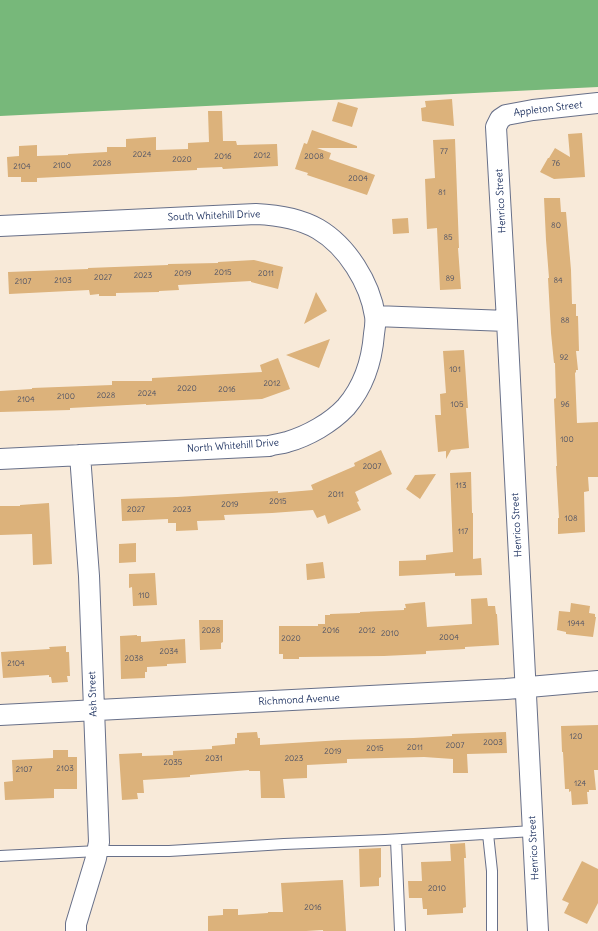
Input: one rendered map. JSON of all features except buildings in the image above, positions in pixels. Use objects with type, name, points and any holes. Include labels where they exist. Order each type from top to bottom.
[{"type":"street","name":"Appleton Street","points":[[500,120],[506,115],[533,110],[598,103]]},
{"type":"street","name":"Henrico Street","points":[[500,120],[496,127],[538,931]]},
{"type":"street","name":"South Whitehill Drive","points":[[0,226],[256,214],[274,215],[297,220],[318,229],[333,240],[349,258],[360,274],[370,295],[375,316]]},
{"type":"street","points":[[375,316],[507,321]]},
{"type":"street","name":"North Whitehill Drive","points":[[0,459],[269,446],[287,442],[309,434],[330,422],[346,407],[359,389],[367,372],[373,348],[375,316]]},
{"type":"street","name":"Ash Street","points":[[76,931],[76,924],[98,851],[99,842],[89,576],[80,455]]},
{"type":"street","name":"Richmond Avenue","points":[[0,715],[525,688],[598,681]]},
{"type":"lane","points":[[0,856],[98,851],[169,851],[284,844],[396,840],[533,831]]},
{"type":"lane","points":[[488,834],[492,871],[492,931]]},
{"type":"lane","points":[[396,840],[400,931]]},
{"type":"green space","points":[[0,0],[598,0],[598,87],[0,116]]}]
